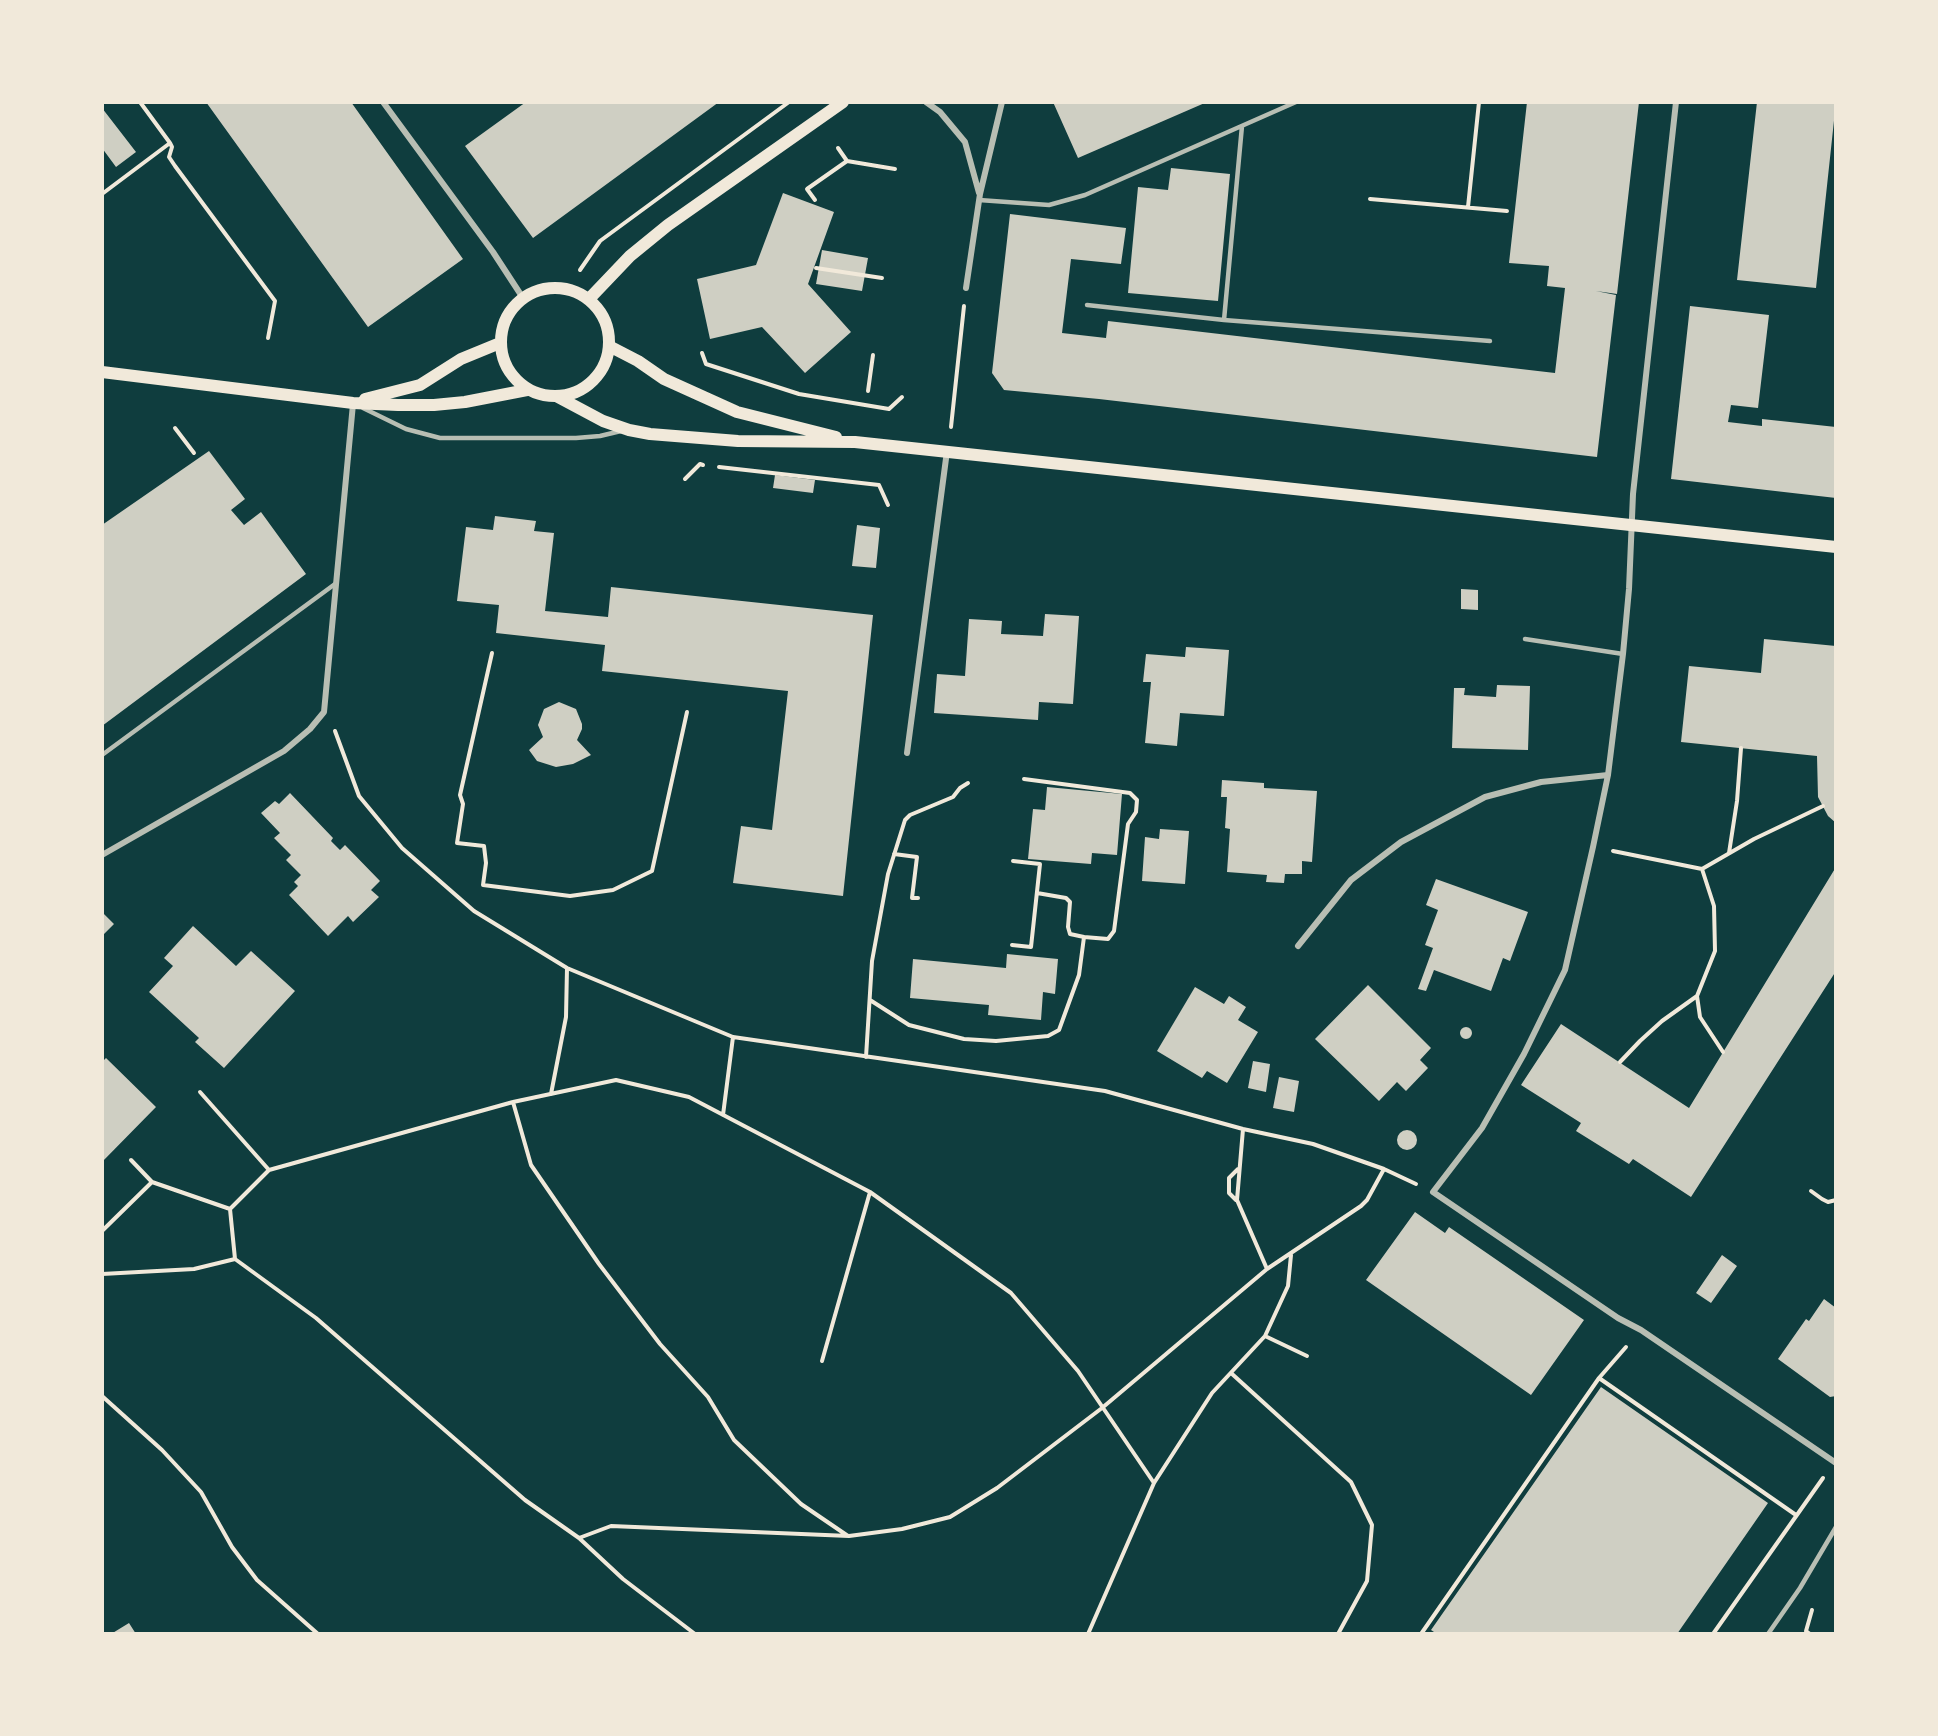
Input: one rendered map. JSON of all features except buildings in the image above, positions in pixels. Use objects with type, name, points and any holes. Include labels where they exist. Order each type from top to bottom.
[{"type":"main road","points":[[589,299],[630,256],[668,225],[843,102]]},
{"type":"main road","points":[[567,289],[589,299],[606,322],[609,346],[605,363],[595,380],[572,394],[558,397],[542,396],[527,390],[511,375],[501,353],[501,330],[506,318],[523,298],[540,290],[567,289]]},
{"type":"main road","points":[[353,403],[420,385],[461,359],[500,343]]},
{"type":"main road","points":[[609,346],[638,361],[664,379],[737,412],[855,442]]},
{"type":"main road","points":[[102,372],[353,403],[434,405],[465,402],[527,390]]},
{"type":"main road","points":[[558,397],[603,421],[650,434],[738,441],[855,442],[1836,547]]},
{"type":"street","points":[[383,102],[493,252],[523,298]]},
{"type":"street","points":[[926,102],[940,112],[965,142],[979,197]]},
{"type":"street","points":[[966,288],[979,197],[1002,102]]},
{"type":"street","points":[[1676,102],[1633,494],[1623,654],[1608,775],[1593,847],[1565,970],[1524,1054],[1482,1128],[1433,1192],[1618,1318],[1641,1330],[1835,1463]]},
{"type":"street","points":[[102,855],[284,751],[310,729],[324,712],[353,403]]},
{"type":"street","points":[[907,753],[947,451]]},
{"type":"street","points":[[1298,946],[1351,880],[1401,842],[1485,797],[1541,782],[1608,775]]},
{"type":"lane","points":[[979,197],[1049,205],[1085,195],[1296,102]]},
{"type":"lane","points":[[1224,320],[1242,126]]},
{"type":"lane","points":[[1087,305],[1224,320],[1490,341]]},
{"type":"lane","points":[[353,403],[405,429],[440,438],[576,438],[600,436],[629,429]]},
{"type":"lane","points":[[102,755],[335,584]]},
{"type":"lane","points":[[1525,639],[1623,654]]},
{"type":"lane","points":[[1768,1634],[1800,1588],[1836,1527]]},
{"type":"path","points":[[140,102],[170,143],[172,147],[169,157],[175,166],[275,301],[268,338]]},
{"type":"path","points":[[1468,207],[1479,102]]},
{"type":"path","points":[[102,194],[170,143]]},
{"type":"path","points":[[838,148],[847,161]]},
{"type":"path","points":[[815,200],[807,189],[847,161],[895,169]]},
{"type":"path","points":[[1370,199],[1507,211]]},
{"type":"path","points":[[816,268],[882,278]]},
{"type":"path","points":[[954,405],[966,288]]},
{"type":"path","points":[[702,353],[706,364],[799,394],[889,408],[902,398]]},
{"type":"path","points":[[868,391],[873,355]]},
{"type":"path","points":[[175,428],[194,453]]},
{"type":"path","points":[[685,479],[700,465],[879,485],[888,505]]},
{"type":"path","points":[[492,653],[460,795],[463,804],[457,843],[484,846],[486,863],[483,885],[570,896],[613,890],[652,871],[687,712]]},
{"type":"path","points":[[324,712],[331,716],[338,743],[359,796],[402,848],[474,911],[567,968],[733,1037],[1105,1091],[1243,1129],[1313,1144],[1384,1169],[1433,1192]]},
{"type":"path","points":[[1730,853],[1737,801],[1740,748]]},
{"type":"path","points":[[1024,779],[1130,793],[1137,800],[1136,812],[1128,824],[1114,931],[1107,939],[1070,934],[1068,927],[1070,902],[1066,898],[1037,893]]},
{"type":"path","points":[[866,1058],[872,961],[888,874],[905,820],[910,815],[953,797],[960,788],[968,783]]},
{"type":"path","points":[[1593,847],[1702,869],[1754,838],[1823,806]]},
{"type":"path","points":[[894,854],[916,857],[912,897],[918,898]]},
{"type":"path","points":[[1012,945],[1031,947],[1040,864],[1013,861]]},
{"type":"path","points":[[1702,869],[1714,906],[1715,951],[1697,996],[1700,1017],[1723,1052]]},
{"type":"path","points":[[870,1000],[909,1025],[964,1039],[996,1041],[1048,1036],[1059,1030],[1079,975],[1084,937]]},
{"type":"path","points":[[551,1094],[566,1017],[567,968]]},
{"type":"path","points":[[1620,1062],[1662,1021],[1697,996]]},
{"type":"path","points":[[723,1114],[733,1037]]},
{"type":"path","points":[[230,1209],[269,1170],[513,1102],[616,1080],[689,1097],[870,1192],[1011,1293],[1078,1371],[1154,1483]]},
{"type":"path","points":[[200,1092],[269,1170]]},
{"type":"path","points":[[513,1102],[531,1165],[599,1264],[660,1344],[708,1397],[734,1440],[801,1504],[849,1536]]},
{"type":"path","points":[[1237,1200],[1243,1129]]},
{"type":"path","points":[[130,1160],[152,1182],[230,1209]]},
{"type":"path","points":[[1238,1169],[1229,1178],[1229,1193],[1237,1200],[1268,1269]]},
{"type":"path","points":[[579,1538],[611,1526],[849,1536],[902,1529],[950,1517],[997,1488],[1102,1407],[1268,1269],[1361,1206],[1367,1200],[1384,1169]]},
{"type":"path","points":[[102,1231],[152,1182]]},
{"type":"path","points":[[1811,1191],[1822,1200],[1828,1202],[1836,1200]]},
{"type":"path","points":[[822,1361],[870,1192]]},
{"type":"path","points":[[230,1209],[235,1259],[316,1318],[525,1500],[579,1538],[623,1579],[695,1634]]},
{"type":"path","points":[[1088,1634],[1154,1483],[1212,1393],[1265,1336],[1288,1286],[1291,1254]]},
{"type":"path","points":[[102,1275],[194,1269],[235,1259]]},
{"type":"path","points":[[1421,1634],[1599,1378],[1641,1330]]},
{"type":"path","points":[[1265,1336],[1307,1356]]},
{"type":"path","points":[[1231,1373],[1351,1482],[1372,1525],[1366,1581],[1338,1634]]},
{"type":"path","points":[[1599,1378],[1796,1515]]},
{"type":"path","points":[[102,1396],[162,1450],[201,1492],[232,1546],[257,1580],[318,1634]]},
{"type":"path","points":[[1713,1634],[1835,1463]]}]
